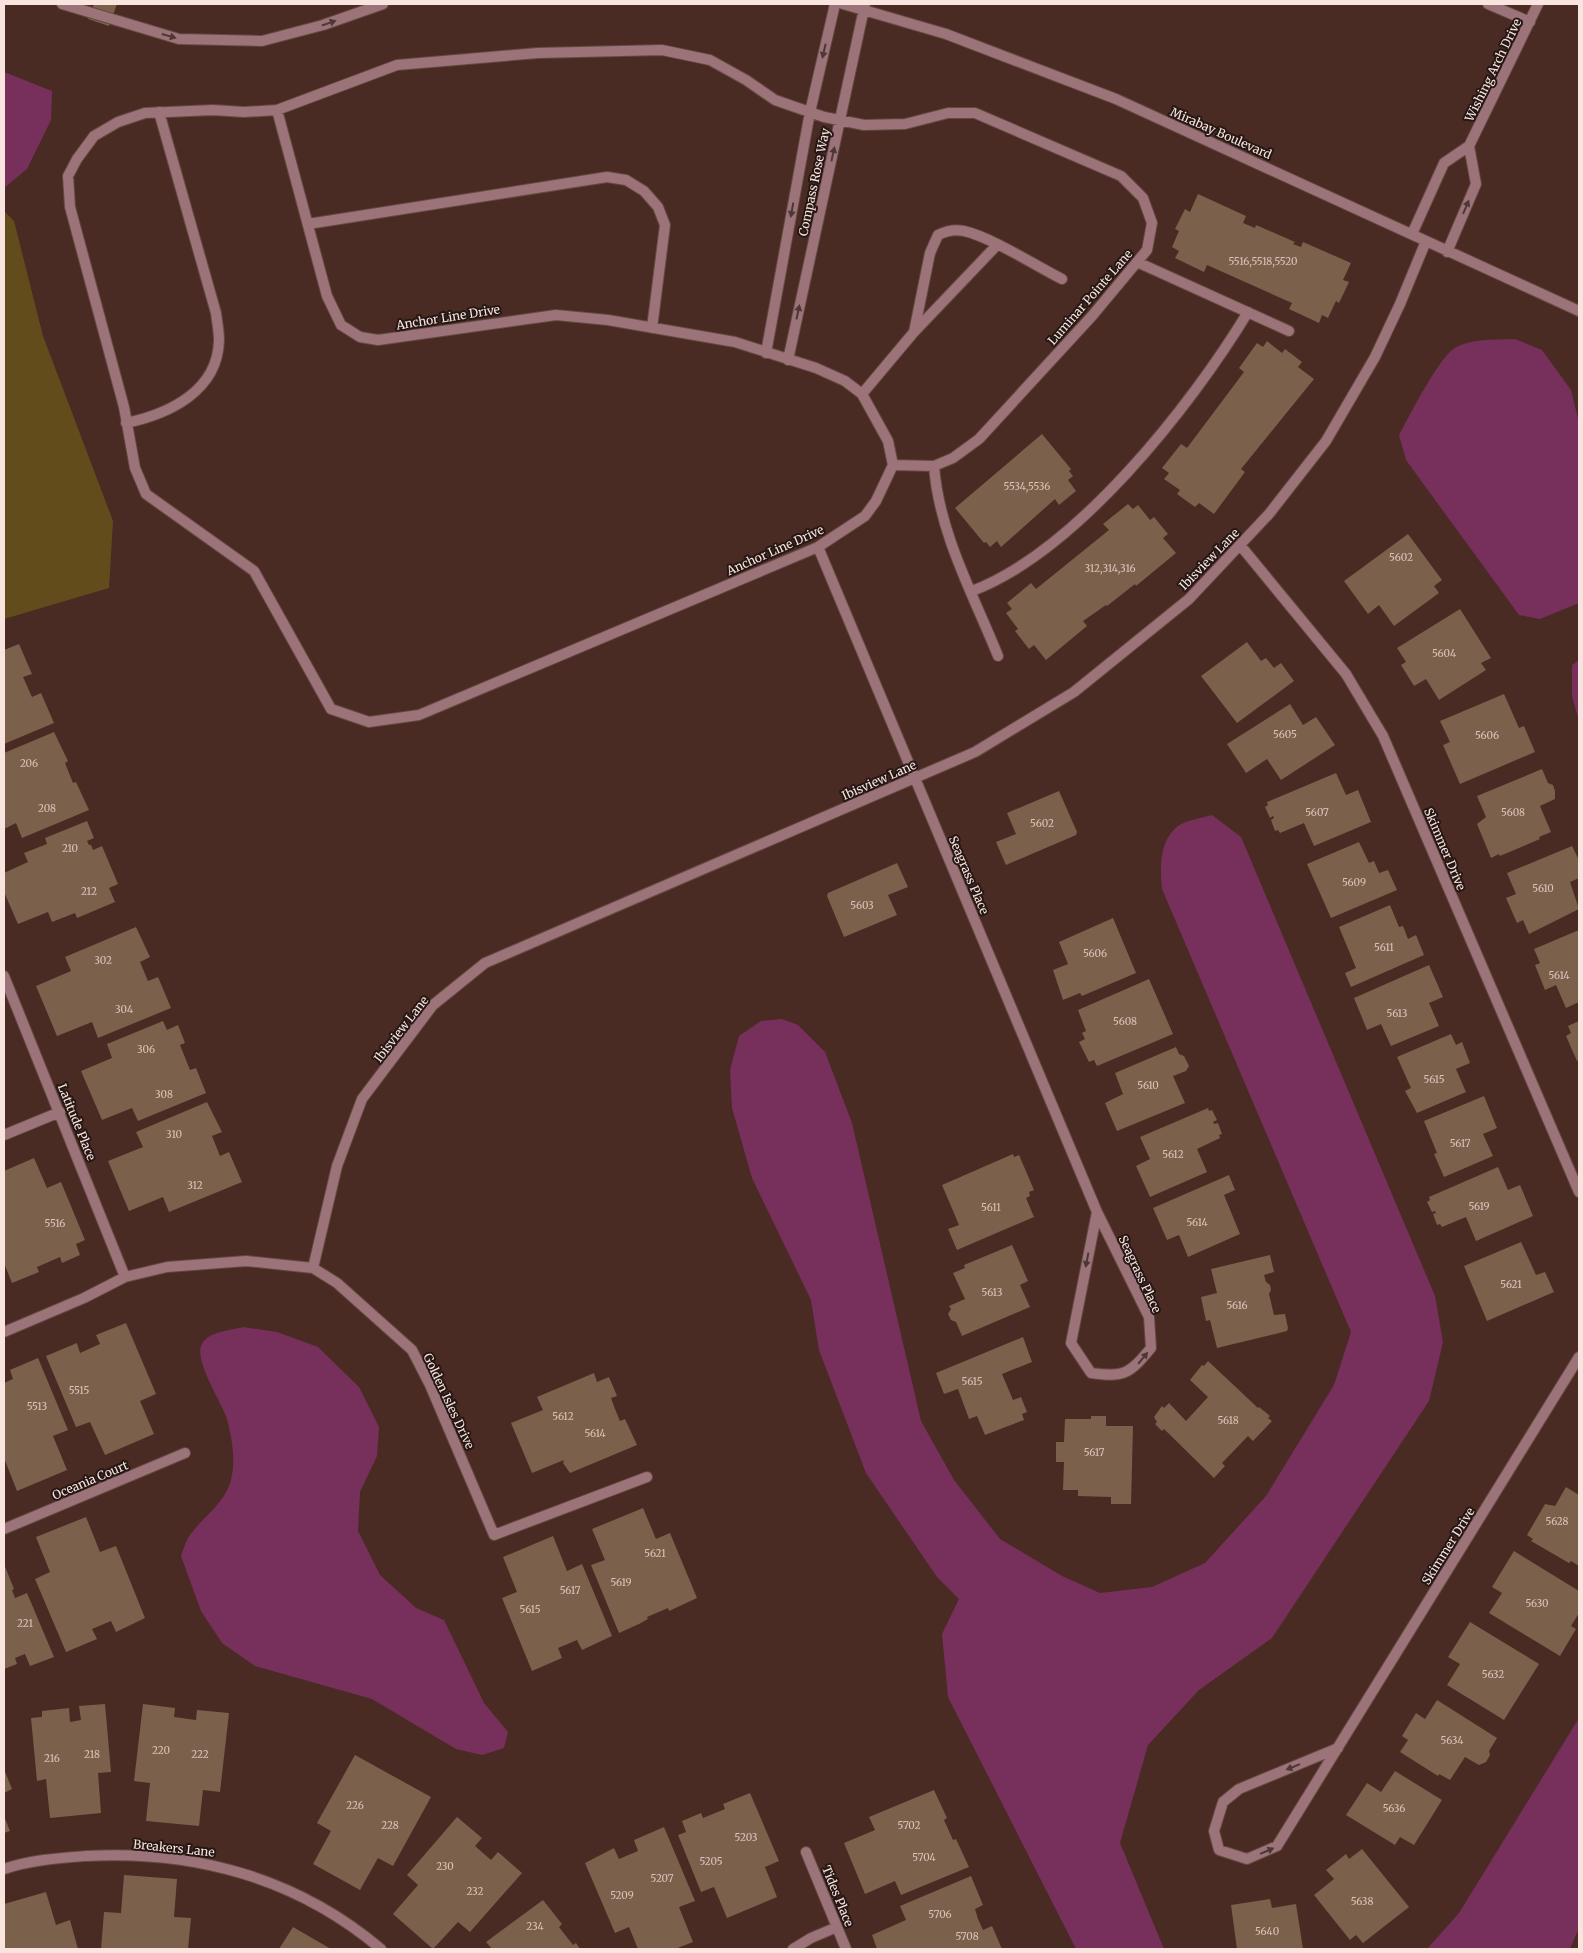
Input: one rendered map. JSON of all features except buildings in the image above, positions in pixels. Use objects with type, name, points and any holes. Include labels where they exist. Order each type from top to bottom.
[{"type":"street","points":[[62,4],[178,38],[262,41],[323,25],[384,4]]},
{"type":"street","name":"Compass Rose Way","points":[[766,352],[810,112],[835,4]]},
{"type":"street","name":"Mirabay Boulevard","points":[[843,4],[864,6],[946,34],[1116,99],[1579,311]]},
{"type":"street","points":[[1488,4],[1530,22]]},
{"type":"street","name":"Wishing Arch Drive","points":[[1412,234],[1444,163],[1469,146],[1538,4]]},
{"type":"street","name":"Compass Rose Way","points":[[788,360],[864,6]]},
{"type":"street","name":"Anchor Line Drive","points":[[277,110],[327,296],[341,325],[360,337],[378,340],[556,315],[608,320],[734,342],[816,368],[845,381],[862,394],[888,441],[893,465],[876,501],[865,516],[818,547],[419,715],[369,722],[331,709],[254,571],[146,494],[134,468],[126,423],[70,207],[68,176],[76,159],[94,136],[118,122],[145,113],[277,110],[397,66],[538,53],[662,50],[710,60],[746,80],[775,100],[810,112]]},
{"type":"street","points":[[126,423],[153,417],[190,398],[204,383],[215,360],[219,340],[216,313],[159,112]]},
{"type":"street","name":"Luminar Pointe Lane","points":[[810,112],[864,125],[905,124],[948,114],[975,113],[1121,176],[1143,198],[1152,223],[1147,250],[1032,383],[979,439],[953,458],[934,466],[893,465]]},
{"type":"street","points":[[1447,252],[1476,184],[1469,146]]},
{"type":"street","points":[[308,224],[606,178],[626,180],[644,191],[658,207],[665,225],[652,328]]},
{"type":"street","points":[[914,332],[930,253],[938,235],[948,230],[964,231],[1062,279]]},
{"type":"street","name":"Ibisview Lane","points":[[313,1268],[338,1166],[362,1099],[433,1005],[486,963],[975,752],[1074,692],[1189,599],[1269,514],[1326,441],[1375,356],[1400,304],[1426,241]]},
{"type":"street","points":[[862,394],[914,332],[996,246]]},
{"type":"street","points":[[1137,262],[1289,331]]},
{"type":"street","points":[[972,591],[992,583],[1028,560],[1098,501],[1159,436],[1196,390],[1224,352],[1248,312]]},
{"type":"street","points":[[934,466],[936,491],[944,527],[998,656]]},
{"type":"street","name":"Skimmer Drive","points":[[1240,545],[1346,674],[1383,736],[1579,1192]]},
{"type":"street","name":"Seagrass Place","points":[[818,547],[1097,1212],[1149,1317],[1151,1348],[1132,1370],[1110,1376],[1091,1373],[1071,1343],[1097,1212]]},
{"type":"street","name":"Latitude Place","points":[[4,976],[125,1277]]},
{"type":"street","points":[[4,1135],[60,1112]]},
{"type":"street","name":"Golden Isles Drive","points":[[4,1332],[84,1298],[125,1277],[167,1266],[246,1261],[313,1268],[337,1283],[412,1350],[430,1385],[494,1535],[647,1477]]},
{"type":"street","name":"Skimmer Drive","points":[[1338,1748],[1239,1789],[1223,1802],[1214,1831],[1219,1850],[1247,1859],[1277,1846],[1338,1748],[1579,1357]]},
{"type":"street","name":"Oceania Court","points":[[4,1529],[185,1453]]},
{"type":"street","name":"Tides Place","points":[[806,1852],[846,1949]]},
{"type":"street","name":"Breakers Lane","points":[[4,1869],[18,1864],[69,1857],[117,1854],[168,1857],[217,1865],[272,1884],[312,1903],[360,1932],[381,1949]]},
{"type":"street","points":[[793,1949],[811,1938],[837,1927]]},
{"type":"shaded area","points":[[4,72],[52,91],[51,120],[27,169],[4,188]]},
{"type":"shaded area","points":[[4,211],[14,221],[43,336],[113,521],[109,588],[4,619]]},
{"type":"shaded area","points":[[1515,339],[1542,350],[1571,390],[1579,423],[1579,603],[1540,619],[1519,615],[1406,460],[1399,435],[1433,375],[1448,354],[1455,348],[1476,341]]},
{"type":"shaded area","points":[[1579,660],[1579,721],[1572,696],[1572,665]]},
{"type":"shaded area","points":[[1212,815],[1241,837],[1435,1296],[1443,1342],[1429,1401],[1272,1638],[1199,1690],[1148,1745],[1120,1843],[1164,1949],[1076,1949],[948,1697],[942,1634],[959,1599],[937,1577],[866,1473],[819,1350],[811,1300],[752,1178],[732,1108],[730,1070],[739,1036],[761,1021],[782,1019],[798,1025],[825,1052],[852,1123],[921,1421],[954,1480],[1000,1539],[1062,1576],[1100,1593],[1152,1587],[1205,1563],[1266,1496],[1334,1385],[1351,1332],[1162,889],[1161,864],[1167,839],[1178,826],[1185,822]]},
{"type":"shaded area","points":[[243,1327],[277,1332],[318,1347],[359,1387],[379,1427],[377,1456],[360,1492],[358,1531],[380,1575],[416,1608],[444,1620],[484,1703],[508,1732],[504,1748],[482,1755],[456,1749],[372,1699],[255,1666],[222,1643],[201,1611],[181,1556],[188,1538],[218,1504],[228,1489],[231,1480],[233,1457],[227,1419],[209,1381],[201,1360],[200,1351],[202,1344],[209,1336]]},
{"type":"shaded area","points":[[1579,1718],[1579,1928],[1570,1949],[1427,1949],[1459,1913]]}]
